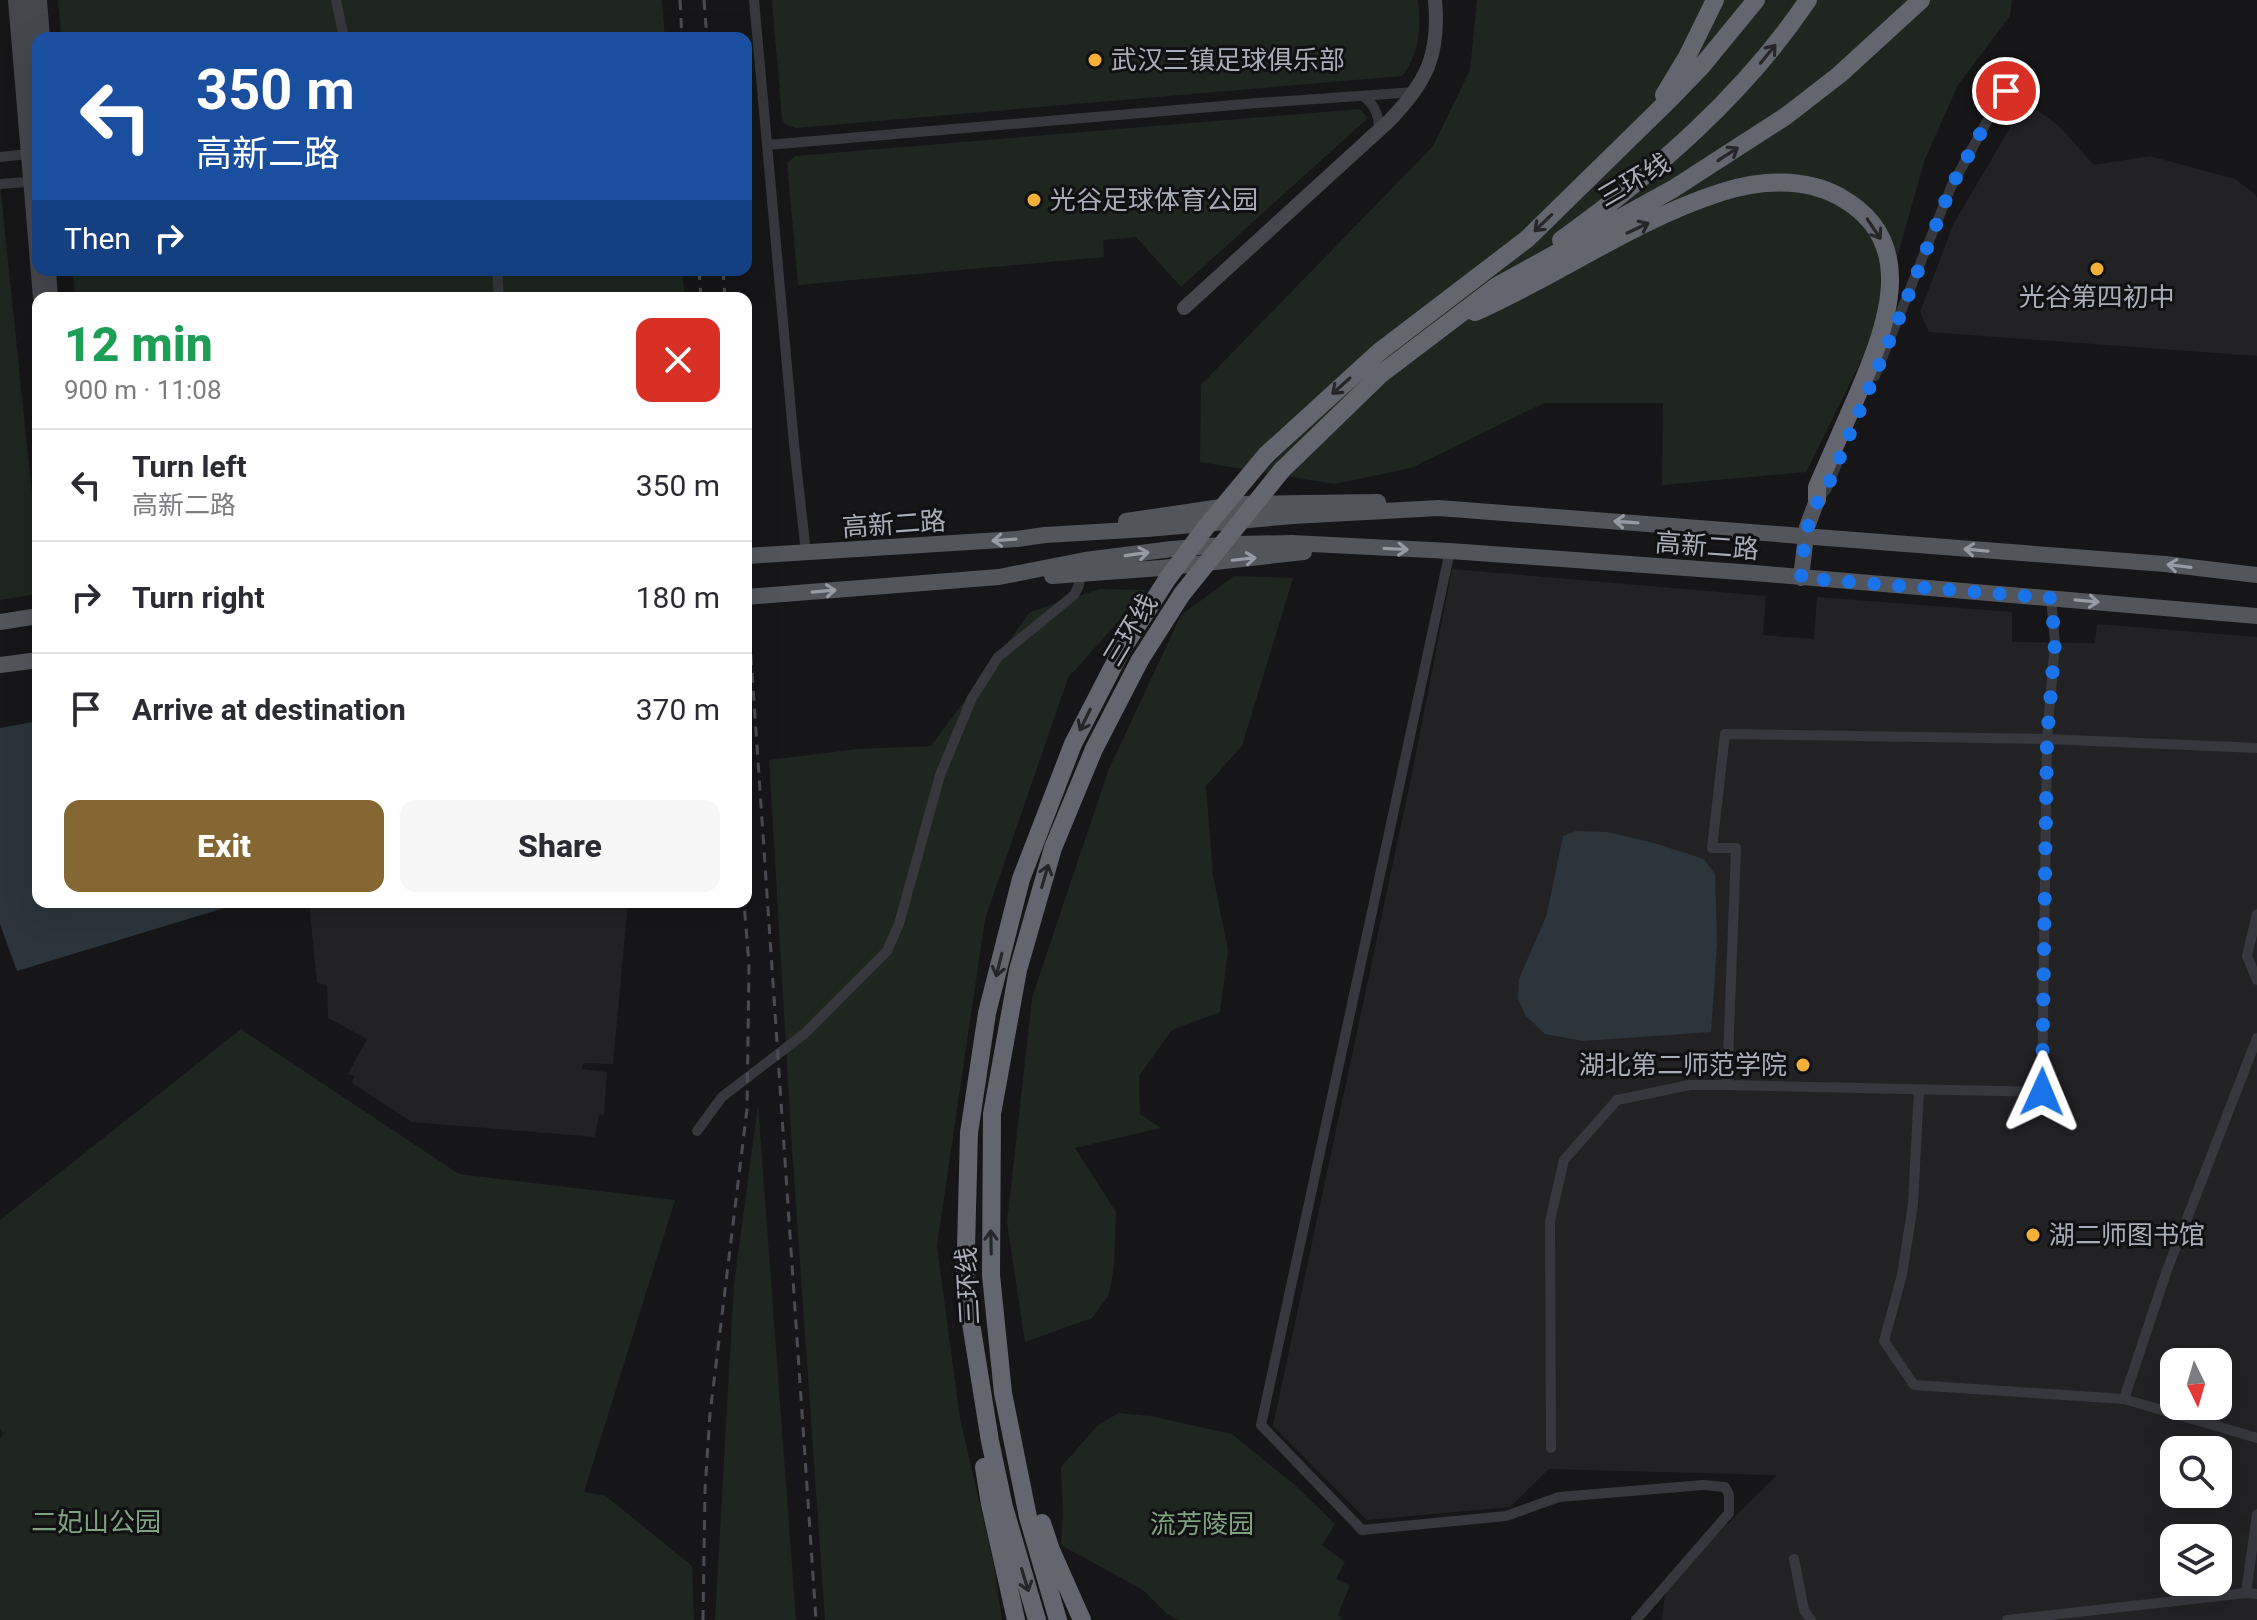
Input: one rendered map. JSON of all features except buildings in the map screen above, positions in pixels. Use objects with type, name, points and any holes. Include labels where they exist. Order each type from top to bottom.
[{"type":"highway","points":[[1640,130],[1687,57],[1715,0]]},
{"type":"highway","name":"三环线","points":[[1037,1620],[1004,1507],[965,1286],[969,1133],[987,1013],[1021,879],[1073,744],[1121,651],[1168,578],[1266,455],[1379,352],[1527,239],[1701,67],[1753,0]]},
{"type":"highway","points":[[1612,213],[1762,62],[1808,0]]},
{"type":"highway","name":"三环线","points":[[1058,1620],[1028,1517],[998,1358],[991,1275],[992,1114],[1018,970],[1053,848],[1094,749],[1140,660],[1182,594],[1282,470],[1381,374],[1497,286],[1612,213],[1684,182],[1786,116],[1839,75],[1921,0]]},
{"type":"highway","points":[[1443,326],[1490,305],[1611,240],[1721,192],[1770,183],[1803,185],[1832,192],[1855,208],[1874,228],[1889,263],[1891,282],[1887,315],[1877,348],[1817,487],[1817,500]]},
{"type":"highway","points":[[991,1275],[1007,1346],[1028,1472],[1039,1514],[1051,1550],[1082,1620]]},
{"type":"highway","points":[[977,1357],[980,1444],[1016,1620]]},
{"type":"main road","points":[[1801,578],[1805,536],[1817,500]]},
{"type":"main road","name":"高新二路","points":[[752,556],[1439,508],[2165,564],[2257,575]]},
{"type":"main road","name":"高新二路","points":[[999,577],[1085,560],[1250,543],[1450,551],[2257,616]]},
{"type":"main road","name":"高新二路","points":[[752,597],[1161,568],[1344,547]]},
{"type":"main road","points":[[0,622],[32,617]]},
{"type":"main road","points":[[0,665],[32,661]]},
{"type":"street","points":[[4,0],[14,98],[32,119]]},
{"type":"street","points":[[15,0],[32,113]]},
{"type":"street","points":[[27,0],[32,100]]},
{"type":"street","points":[[40,0],[43,32]]},
{"type":"street","points":[[336,0],[343,32]]},
{"type":"street","points":[[754,0],[806,553]]},
{"type":"street","points":[[1184,308],[1379,130],[1415,92],[1423,81],[1435,48],[1435,0]]},
{"type":"street","points":[[1817,500],[1826,490],[1951,187],[1991,114],[2022,69]]},
{"type":"street","points":[[767,145],[1415,92]]},
{"type":"street","points":[[1363,96],[1377,113],[1379,130]]},
{"type":"street","points":[[0,157],[32,154]]},
{"type":"street","points":[[0,184],[32,182]]},
{"type":"street","points":[[1450,551],[1261,1425],[1362,1530],[1506,1516],[1559,1497],[1703,1485],[1725,1487],[1729,1495],[1729,1513],[1636,1620]]},
{"type":"street","points":[[697,1131],[722,1097],[804,1034],[887,951],[899,924],[940,775],[972,698],[998,657],[1074,595],[1080,573]]},
{"type":"street","points":[[1551,1448],[1550,1221],[1564,1160],[1617,1100],[1690,1085],[2042,1092],[2047,739],[2055,643],[2051,598]]},
{"type":"street","points":[[1727,1085],[1736,848],[1712,848],[1725,734],[2047,739],[2257,748]]},
{"type":"street","points":[[2257,914],[2247,956],[2257,980]]},
{"type":"street","points":[[2124,1399],[2167,1270],[2257,1038]]},
{"type":"street","points":[[1919,1090],[1913,1204],[1902,1275],[1884,1341],[1914,1385],[2124,1399],[2257,1438]]},
{"type":"street","points":[[2007,1620],[2252,1593],[2257,1514]]},
{"type":"street","points":[[1794,1559],[1804,1610],[1811,1620]]},
{"type":"shaded area","name":"光谷第四初中","points":[[2025,102],[2058,125],[2094,165],[2150,156],[2235,179],[2255,194],[2257,356],[1929,332],[1920,312],[1953,225]]},
{"type":"shaded area","name":"湖北第二师范学院","points":[[1452,569],[1766,596],[1763,635],[1814,639],[1817,597],[2012,612],[2012,642],[2095,643],[2097,624],[2257,637],[2257,1620],[1662,1620],[1666,1584],[1777,1475],[1549,1469],[1510,1507],[1367,1520],[1273,1426],[1413,769]]},
{"type":"shaded area","points":[[32,722],[32,908],[224,908],[17,971],[0,924],[0,728]]},
{"type":"shaded area","points":[[1576,831],[1607,832],[1654,843],[1704,859],[1715,874],[1717,944],[1711,1032],[1583,1041],[1545,1034],[1525,1015],[1518,998],[1519,979],[1547,914],[1563,836]]},
{"type":"shaded area","points":[[310,908],[627,908],[613,1064],[584,1063],[582,1069],[607,1072],[604,1114],[599,1115],[595,1137],[412,1122],[352,1083],[354,1076],[348,1074],[367,1039],[328,1018],[327,985],[317,983]]},
{"type":"green space","points":[[58,0],[662,0],[665,32],[61,32]]},
{"type":"green space","name":"武汉三镇足球俱乐部","points":[[772,0],[1418,0],[1419,30],[1413,58],[1402,76],[796,128],[785,124],[782,119]]},
{"type":"green space","points":[[1477,0],[2012,0],[2010,16],[1958,85],[1925,159],[1876,331],[1806,472],[1662,485],[1663,403],[1544,403],[1411,468],[1335,484],[1200,462],[1201,385],[1433,146],[1470,70]]},
{"type":"green space","name":"光谷足球体育公园","points":[[1360,109],[1368,118],[1181,287],[1136,237],[1103,240],[1104,257],[798,285],[787,163],[795,156]]},
{"type":"green space","points":[[0,183],[32,494],[32,595],[0,600]]},
{"type":"green space","points":[[73,276],[683,276],[684,292],[75,292]]},
{"type":"green space","points":[[1234,576],[1293,578],[1242,746],[1206,786],[1213,876],[1228,950],[1220,1012],[1172,1030],[1139,1076],[1140,1114],[1161,1128],[1075,1148],[1116,1212],[1114,1266],[1109,1295],[1092,1318],[1025,1342],[1007,1222],[1032,998],[1108,771],[1181,615]]},
{"type":"green space","points":[[1100,589],[1146,590],[1068,678],[985,919],[937,1246],[960,1418],[994,1566],[1002,1620],[825,1620],[769,760],[858,749],[931,746],[1030,612]]},
{"type":"green space","name":"二妃山公园","points":[[241,1029],[459,1174],[675,1200],[584,1492],[606,1496],[692,1566],[694,1620],[0,1620],[0,1438],[3,1434],[0,1428],[0,1220]]},
{"type":"green space","points":[[758,1105],[796,1620],[715,1620],[734,1284]]},
{"type":"green space","name":"流芳陵园","points":[[1119,1413],[1151,1416],[1232,1434],[1297,1487],[1335,1524],[1322,1545],[1345,1562],[1336,1579],[1350,1585],[1338,1615],[1343,1620],[1178,1620],[1167,1614],[1143,1590],[1061,1545],[1061,1467],[1098,1425]]},
{"type":"railway","points":[[680,0],[682,32]]},
{"type":"railway","points":[[704,0],[707,32]]},
{"type":"railway","points":[[699,276],[701,292]]},
{"type":"railway","points":[[723,276],[725,292]]},
{"type":"railway","points":[[752,672],[816,1620]]},
{"type":"railway","points":[[703,1620],[705,1490],[710,1414],[747,1109],[749,965],[744,908]]},
{"type":"place","name":"武汉三镇足球俱乐部","points":[[1095,60]]},
{"type":"place","name":"光谷足球体育公园","points":[[1034,200]]},
{"type":"place","name":"光谷第四初中","points":[[2097,269]]},
{"type":"place","name":"湖北第二师范学院","points":[[1803,1065]]},
{"type":"place","name":"湖二师图书馆","points":[[2033,1235]]},
{"type":"route","points":[[2006,91],[1951,187],[1826,490],[1817,500],[1807,527],[1801,578],[2051,598],[2055,643],[2047,739],[2042,1092]]}]
